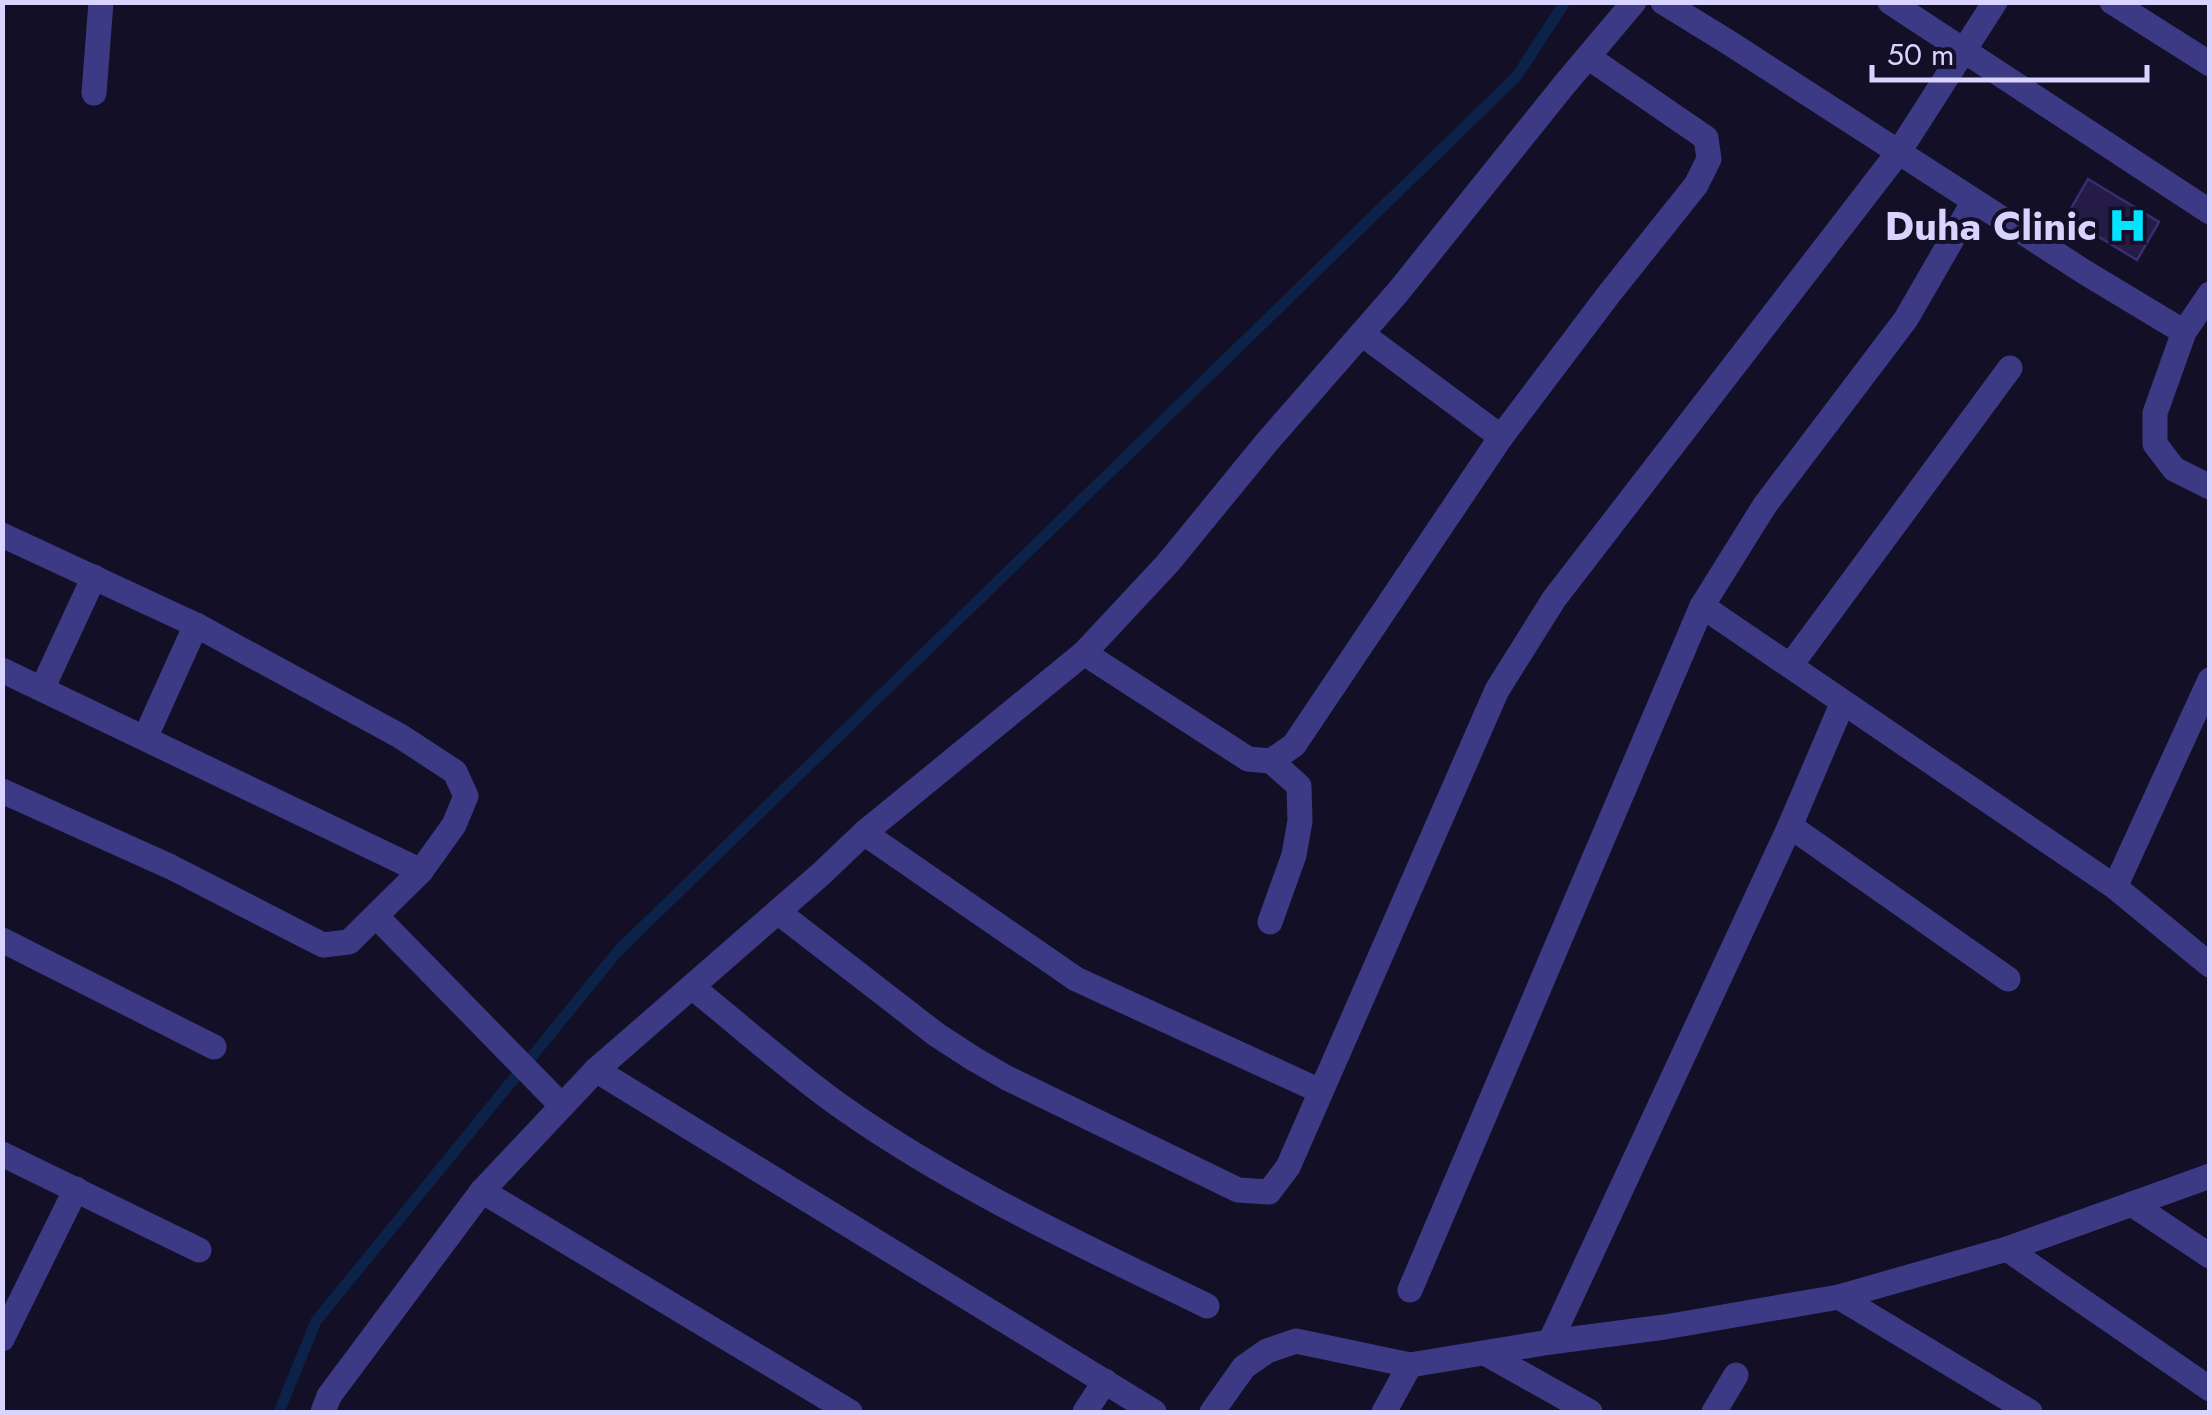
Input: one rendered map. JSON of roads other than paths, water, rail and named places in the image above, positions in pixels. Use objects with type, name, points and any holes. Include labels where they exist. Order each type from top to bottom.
[{"type":"street","points":[[94,93],[102,2]]},
{"type":"street","points":[[323,1412],[329,1396],[482,1191],[596,1070],[864,834],[1084,653],[1168,563],[1398,292],[1634,2]]},
{"type":"street","points":[[1663,2],[2184,332]]},
{"type":"street","points":[[1890,2],[2210,212]]},
{"type":"street","points":[[778,912],[937,1035],[1007,1078],[1238,1190],[1269,1192],[1288,1168],[1497,690],[1554,600],[1898,152],[1995,2]]},
{"type":"street","points":[[2112,2],[2210,64]]},
{"type":"street","points":[[1270,761],[1294,745],[1502,438],[1696,185],[1709,158],[1706,138],[1588,56]]},
{"type":"street","points":[[1410,1290],[1702,606],[1764,505],[1906,318],[1974,201]]},
{"type":"street","points":[[2210,294],[2184,332],[2155,412],[2155,444],[2174,470],[2210,487]]},
{"type":"street","points":[[1362,334],[1502,438]]},
{"type":"street","points":[[1790,666],[2010,368]]},
{"type":"street","points":[[2,535],[196,625],[400,736],[456,772],[466,796],[454,824],[421,871],[349,942],[323,944],[172,867],[2,791]]},
{"type":"street","points":[[42,689],[94,577]]},
{"type":"street","points":[[1702,606],[2115,886],[2210,966]]},
{"type":"street","points":[[144,738],[196,625]]},
{"type":"street","points":[[1084,653],[1248,759],[1270,761],[1299,786],[1300,821],[1294,855],[1270,922]]},
{"type":"street","points":[[2,670],[421,871]]},
{"type":"street","points":[[2115,886],[2210,680]]},
{"type":"street","points":[[1550,1342],[1790,826],[1842,702]]},
{"type":"street","points":[[1790,826],[2008,978]]},
{"type":"street","points":[[864,834],[1076,979],[1320,1091]]},
{"type":"street","points":[[376,916],[562,1106]]},
{"type":"street","points":[[2,940],[214,1047]]},
{"type":"street","points":[[692,987],[845,1110],[942,1170],[1029,1220],[1208,1306]]},
{"type":"street","points":[[596,1070],[1154,1412]]},
{"type":"street","points":[[2,1154],[198,1250]]},
{"type":"street","points":[[1212,1412],[1244,1367],[1268,1351],[1296,1341],[1410,1365],[1839,1297],[2007,1248],[2210,1176]]},
{"type":"street","points":[[2,1339],[76,1189]]},
{"type":"street","points":[[482,1191],[850,1412]]},
{"type":"street","points":[[2132,1204],[2210,1256]]},
{"type":"street","points":[[2007,1248],[2210,1389]]},
{"type":"street","points":[[1839,1297],[2030,1412]]},
{"type":"street","points":[[1484,1353],[1561,1405],[1590,1412]]},
{"type":"street","points":[[1384,1412],[1410,1365]]},
{"type":"street","points":[[1714,1412],[1736,1375]]},
{"type":"street","points":[[1085,1412],[1105,1381]]},
{"type":"waterway","points":[[279,1412],[316,1321],[618,951],[1517,76],[1565,2]]},
{"type":"place","name":"Duha Clinic","points":[[2127,226]]}]
